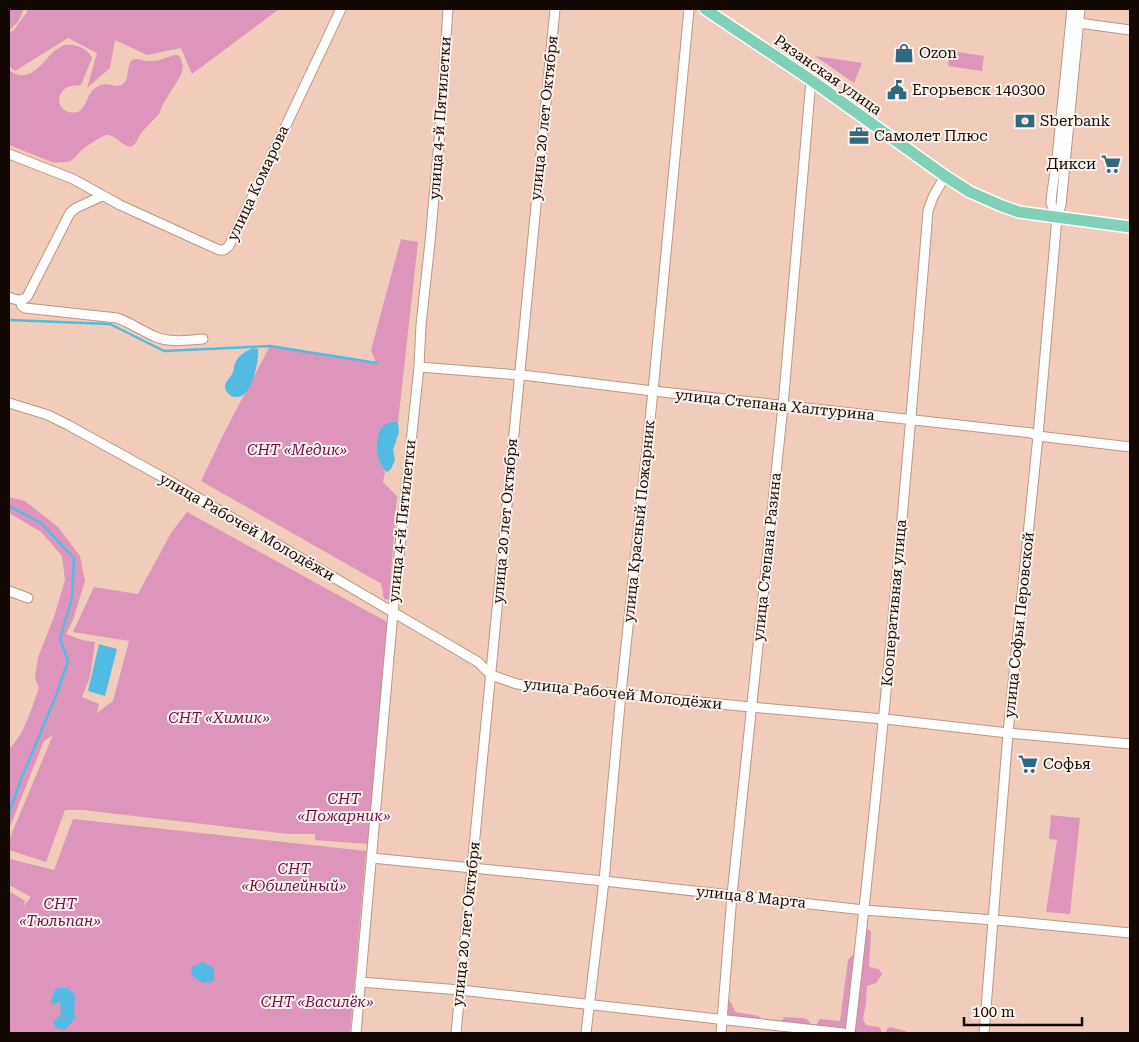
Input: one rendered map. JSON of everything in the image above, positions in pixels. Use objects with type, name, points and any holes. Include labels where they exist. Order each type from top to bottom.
[{"type":"main road","name":"Рязанская улица","points":[[705,9],[811,80],[970,192],[1019,212],[1130,227]]},
{"type":"street","name":"улица Комарова","points":[[9,154],[73,179],[120,205],[222,251],[227,248],[341,9]]},
{"type":"street","name":"улица 4-й Пятилетки","points":[[356,1033],[393,612],[419,368],[421,325],[440,130],[448,9]]},
{"type":"street","name":"улица 20 лет Октября","points":[[456,1033],[555,9]]},
{"type":"street","name":"улица Красный Пожарник","points":[[586,1033],[604,881],[621,693],[653,391],[688,9]]},
{"type":"street","name":"улица Софьи Перовской","points":[[1057,217],[1051,203],[1072,9]]},
{"type":"street","name":"улица Софьи Перовской","points":[[984,1033],[1008,733],[1038,436],[1057,217],[1061,205],[1080,9]]},
{"type":"street","points":[[1079,23],[1130,30]]},
{"type":"street","name":"улица Степана Разина","points":[[721,1033],[732,895],[783,406],[811,80]]},
{"type":"street","name":"Кооперативная улица","points":[[850,1033],[864,910],[912,420],[928,211],[933,197],[945,176]]},
{"type":"street","points":[[9,297],[14,300],[20,300],[27,297],[70,213],[76,208],[102,196]]},
{"type":"street","points":[[20,300],[25,308],[116,318],[129,322],[157,338],[173,341],[203,339]]},
{"type":"street","name":"улица Степана Халтурина","points":[[419,368],[519,375],[1031,433],[1038,436],[1130,447]]},
{"type":"street","name":"улица Рабочей Молодёжи","points":[[9,403],[48,415],[173,483],[478,662],[491,675],[517,684],[1130,744]]},
{"type":"street","points":[[9,591],[28,598]]},
{"type":"street","name":"улица 8 Марта","points":[[372,858],[604,881],[864,910],[1130,933]]},
{"type":"street","points":[[360,982],[460,990],[843,1033]]},
{"type":"green space","points":[[9,9],[24,9],[18,22],[9,31]]},
{"type":"green space","points":[[27,9],[279,9],[192,74],[181,48],[147,55],[115,40],[110,68],[87,88],[97,53],[68,38],[15,71],[9,66],[9,32],[13,31],[27,12]]},
{"type":"green space","points":[[64,45],[81,47],[92,58],[81,85],[68,87],[59,97],[62,108],[75,113],[82,109],[94,89],[103,84],[117,86],[123,84],[133,59],[151,61],[161,60],[174,55],[180,57],[183,66],[181,75],[159,114],[131,147],[124,145],[110,135],[105,135],[83,149],[72,160],[60,163],[52,162],[9,145],[9,70],[16,74],[29,74],[39,67],[54,51]]},
{"type":"green space","points":[[950,51],[984,56],[982,71],[948,66]]},
{"type":"green space","points":[[815,56],[862,63],[854,83]]},
{"type":"green space","name":"СНТ «Медик»","points":[[401,239],[418,242],[398,423],[390,423],[385,426],[378,436],[377,442],[377,455],[385,472],[383,482],[397,496],[389,600],[384,599],[381,583],[201,481],[270,346],[376,363],[371,350]]},
{"type":"green space","name":"СНТ «Химик»","points":[[9,497],[25,501],[58,527],[80,556],[85,581],[73,620],[66,634],[82,640],[95,642],[90,677],[82,697],[99,704],[97,713],[113,701],[129,641],[73,632],[94,587],[138,594],[171,533],[187,512],[387,622],[368,844],[315,840],[315,834],[288,834],[83,810],[65,810],[46,862],[9,850],[9,840],[53,735],[44,741],[9,829],[9,749],[23,729],[39,688],[35,678],[38,657],[54,617],[65,580],[62,556],[41,532],[9,513]]},
{"type":"green space","points":[[1051,815],[1080,818],[1070,914],[1046,912],[1057,840],[1049,839]]},
{"type":"green space","points":[[73,819],[366,851],[350,1033],[9,1033],[9,891],[25,901],[24,906],[31,897],[9,885],[10,859],[54,870]]},
{"type":"green space","points":[[868,929],[871,932],[869,967],[879,969],[882,974],[876,983],[867,986],[863,1019],[866,1025],[879,1027],[881,1032],[856,1033],[848,1029],[842,1031],[817,1027],[820,1019],[840,1021],[848,960],[859,949],[864,934]]},
{"type":"green space","points":[[728,1000],[736,1012],[759,1016],[761,1020],[726,1019],[725,1001]]},
{"type":"green space","points":[[785,1017],[803,1018],[811,1024],[808,1028],[783,1024],[782,1021]]},
{"type":"green space","points":[[890,1027],[906,1031],[907,1033],[887,1033],[886,1030]]},
{"type":"water","points":[[253,348],[258,349],[258,354],[255,374],[250,387],[242,396],[231,396],[225,389],[225,386],[233,372],[234,366],[240,356]]},
{"type":"water","points":[[387,423],[398,423],[399,432],[393,450],[395,460],[391,469],[387,472],[380,463],[377,442],[380,430]]},
{"type":"water","points":[[99,644],[117,649],[105,696],[88,691]]},
{"type":"water","points":[[202,962],[214,968],[214,981],[201,982],[191,974],[192,967]]},
{"type":"water","points":[[57,988],[68,988],[75,995],[74,1014],[76,1017],[65,1030],[56,1028],[53,1022],[61,1014],[60,1002],[51,1004],[53,994]]},
{"type":"waterway","points":[[9,320],[110,324],[164,351],[270,346],[377,363]]},
{"type":"waterway","points":[[9,506],[41,523],[74,558],[72,598],[60,639],[68,661],[9,813]]},
{"type":"place","name":"Ozon","points":[[904,53]]},
{"type":"place","name":"Егорьевск 140300","points":[[897,90]]},
{"type":"place","name":"Sberbank","points":[[1025,121]]},
{"type":"place","name":"Самолет Плюс","points":[[859,136]]},
{"type":"place","name":"Дикси","points":[[1111,164]]},
{"type":"place","name":"Софья","points":[[1028,764]]},
{"type":"park label","name":"СНТ «Пожарник»","points":[[344,808]]},
{"type":"park label","name":"СНТ «Юбилейный»","points":[[294,878]]},
{"type":"park label","name":"СНТ «Тюльпан»","points":[[60,912]]},
{"type":"park label","name":"СНТ «Василёк»","points":[[317,1002]]}]
